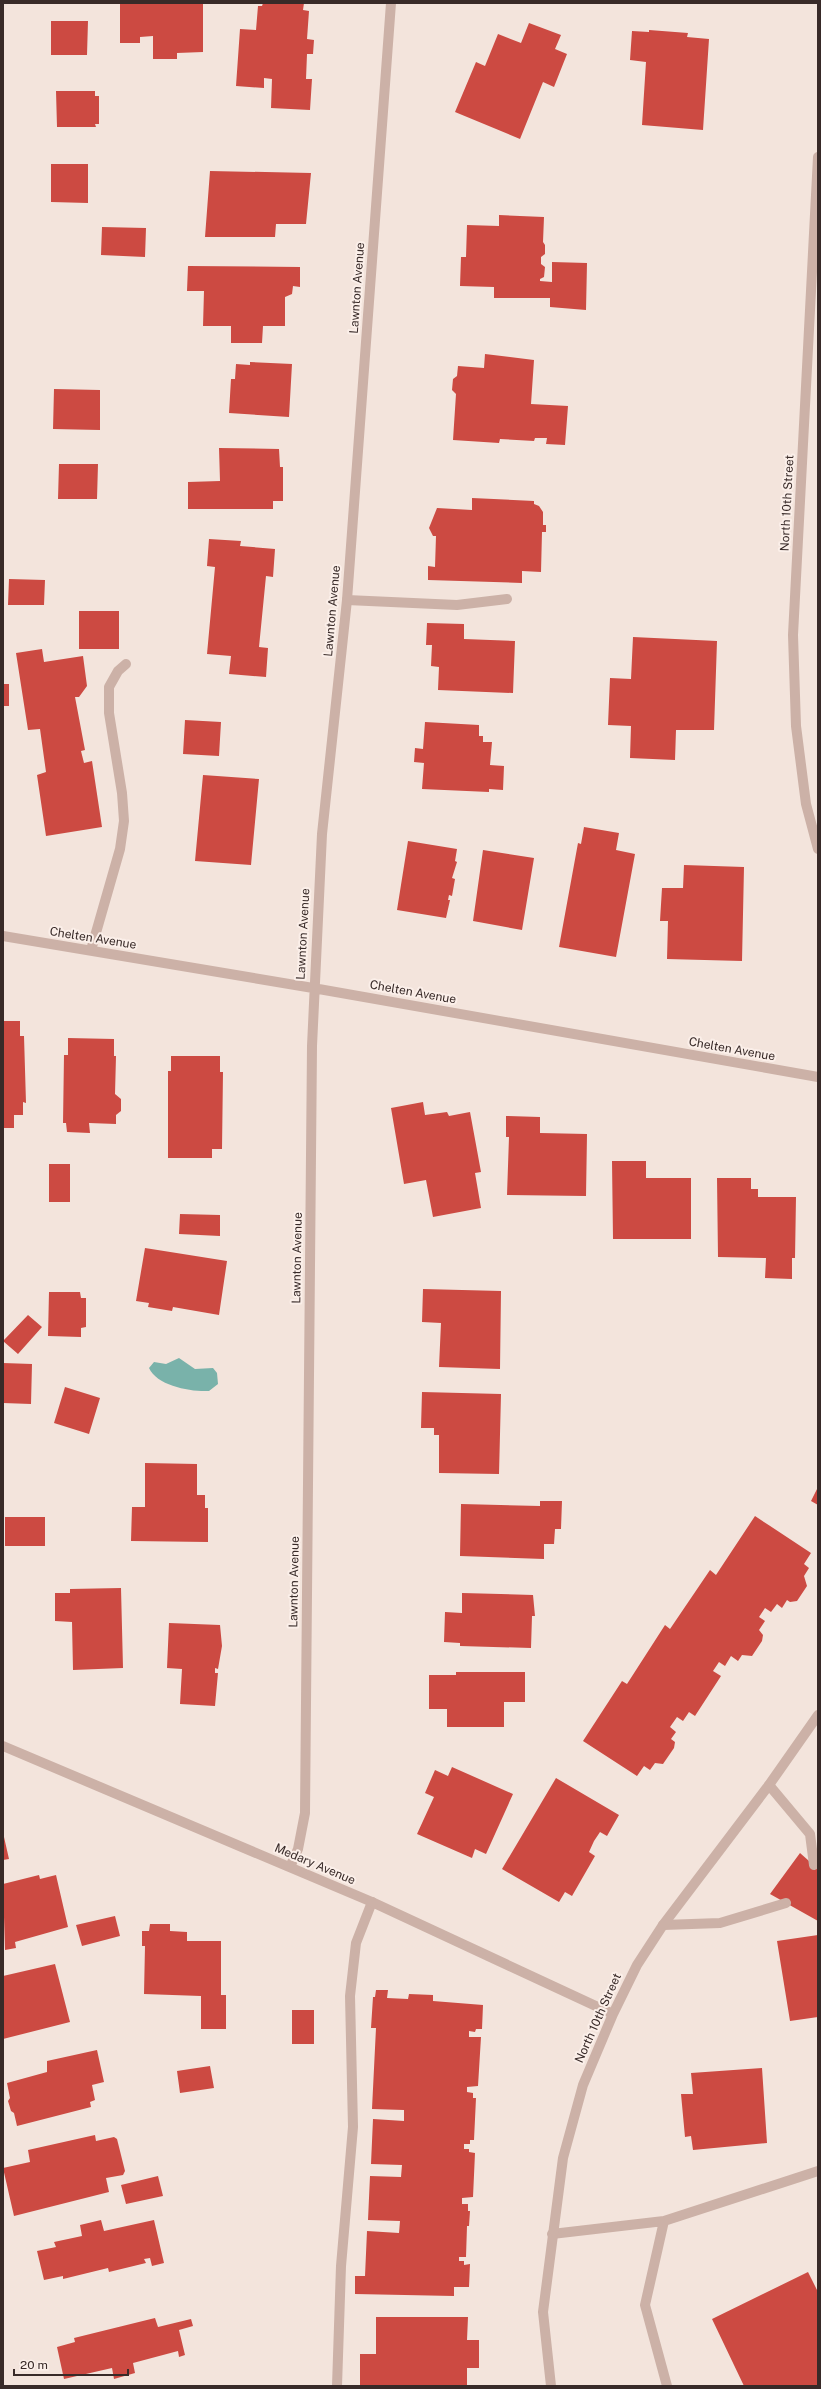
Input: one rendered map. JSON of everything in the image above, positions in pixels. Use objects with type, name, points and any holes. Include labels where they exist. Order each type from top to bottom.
[{"type":"street","name":"Lawnton Avenue","points":[[290,1867],[298,1849],[305,1813],[313,988],[322,834],[347,600],[390,3]]},
{"type":"street","name":"North 10th Street","points":[[818,157],[793,635],[796,726],[806,804],[818,849]]},
{"type":"street","points":[[347,600],[457,605],[507,599]]},
{"type":"street","points":[[91,950],[120,849],[124,821],[122,793],[109,713],[109,688],[118,671],[126,664]]},
{"type":"street","name":"Chelten Avenue","points":[[3,936],[313,988],[818,1077]]},
{"type":"street","name":"North 10th Street","points":[[551,2386],[543,2312],[563,2158],[583,2085],[613,2014],[637,1965],[663,1925],[769,1785],[818,1715]]},
{"type":"street","name":"Medary Avenue","points":[[3,1746],[372,1902],[613,2014]]},
{"type":"street","points":[[769,1785],[810,1834],[814,1865]]},
{"type":"street","points":[[337,2386],[341,2266],[353,2127],[350,1996],[356,1943],[372,1902]]},
{"type":"street","points":[[663,1925],[720,1923],[786,1903]]},
{"type":"street","points":[[552,2234],[664,2222],[818,2171]]},
{"type":"street","points":[[664,2222],[645,2305],[668,2386]]},
{"type":"water","points":[[179,1358],[195,1369],[213,1368],[217,1373],[218,1384],[209,1391],[175,1387],[159,1379],[149,1368],[154,1362],[166,1364]]},
{"type":"building","points":[[120,3],[203,3],[203,52],[177,53],[177,59],[153,59],[153,36],[140,37],[140,43],[120,43]]},
{"type":"building","points":[[263,3],[304,3],[303,10],[309,11],[307,39],[314,40],[313,54],[307,54],[306,79],[312,79],[310,110],[271,108],[272,79],[264,78],[264,88],[236,86],[240,29],[256,30],[258,6],[262,6]]},
{"type":"building","points":[[51,21],[88,21],[87,55],[51,55]]},
{"type":"building","points":[[529,23],[561,35],[555,49],[567,54],[554,87],[543,82],[520,139],[455,112],[476,62],[485,66],[498,34],[521,43]]},
{"type":"building","points":[[649,30],[688,33],[687,37],[709,39],[703,130],[642,125],[646,62],[630,60],[632,31],[649,32]]},
{"type":"building","points":[[56,91],[95,91],[95,96],[99,96],[99,124],[95,124],[96,127],[57,127]]},
{"type":"building","points":[[51,164],[88,164],[88,203],[51,202]]},
{"type":"building","points":[[210,171],[311,173],[306,224],[276,224],[275,237],[205,237]]},
{"type":"building","points":[[499,215],[544,217],[543,242],[545,245],[545,254],[541,257],[541,264],[545,267],[544,277],[540,279],[540,281],[552,282],[552,262],[587,263],[586,310],[550,307],[550,298],[494,298],[494,287],[460,286],[461,257],[466,257],[467,225],[499,226]]},
{"type":"building","points":[[102,227],[146,228],[145,257],[101,255]]},
{"type":"building","points":[[188,266],[300,267],[300,287],[293,286],[292,294],[285,297],[285,326],[263,326],[262,343],[231,343],[231,326],[203,326],[204,291],[187,291]]},
{"type":"building","points":[[485,354],[534,360],[531,404],[568,406],[565,445],[546,444],[547,438],[535,438],[534,441],[500,439],[499,443],[453,440],[456,394],[452,390],[453,379],[457,376],[458,366],[484,368]]},
{"type":"building","points":[[250,362],[292,364],[289,417],[229,413],[231,379],[235,379],[236,364],[250,365]]},
{"type":"building","points":[[54,389],[100,390],[100,430],[53,429]]},
{"type":"building","points":[[219,448],[279,449],[280,467],[283,467],[283,501],[273,501],[273,509],[188,509],[188,482],[220,481]]},
{"type":"building","points":[[59,464],[98,464],[97,499],[58,499]]},
{"type":"building","points":[[472,498],[534,501],[534,504],[539,506],[543,512],[543,525],[546,525],[546,532],[542,532],[541,572],[522,571],[522,583],[428,580],[428,566],[435,567],[436,536],[433,536],[429,528],[437,508],[472,510]]},
{"type":"building","points":[[209,539],[241,541],[240,546],[275,549],[273,577],[266,576],[259,647],[268,648],[266,677],[229,674],[231,656],[207,654],[215,567],[207,566]]},
{"type":"building","points":[[9,579],[45,580],[44,605],[8,605]]},
{"type":"building","points":[[79,611],[119,611],[119,649],[79,649]]},
{"type":"building","points":[[427,623],[464,624],[464,639],[515,641],[513,693],[438,690],[439,667],[431,666],[432,645],[426,645]]},
{"type":"building","points":[[633,637],[717,641],[714,730],[676,730],[675,760],[630,758],[631,726],[608,725],[610,678],[631,679]]},
{"type":"building","points":[[42,649],[44,662],[83,656],[87,686],[79,697],[75,697],[85,750],[81,751],[84,763],[92,761],[102,827],[46,836],[37,775],[46,772],[40,729],[28,730],[16,653]]},
{"type":"building","points":[[3,684],[9,684],[9,706],[3,706]]},
{"type":"building","points":[[185,720],[221,722],[219,756],[183,754]]},
{"type":"building","points":[[425,722],[479,725],[479,736],[483,736],[483,742],[492,742],[490,765],[504,766],[503,790],[489,789],[489,792],[422,789],[424,763],[414,762],[415,748],[423,749]]},
{"type":"building","points":[[203,775],[259,779],[251,865],[195,861]]},
{"type":"building","points":[[584,827],[619,833],[616,850],[635,854],[616,957],[559,947],[578,843],[581,844]]},
{"type":"building","points":[[408,841],[457,849],[455,861],[457,862],[452,878],[455,879],[452,896],[449,895],[448,900],[450,900],[446,918],[397,910]]},
{"type":"building","points":[[483,850],[534,858],[522,930],[473,921]]},
{"type":"building","points":[[684,865],[744,867],[742,961],[667,959],[668,921],[660,921],[662,888],[683,888]]},
{"type":"building","points":[[3,1021],[20,1021],[20,1036],[24,1036],[26,1103],[23,1102],[23,1115],[14,1115],[14,1128],[3,1128]]},
{"type":"building","points":[[68,1038],[114,1039],[114,1056],[116,1056],[115,1094],[121,1099],[121,1111],[116,1115],[116,1124],[89,1123],[90,1133],[67,1132],[66,1123],[63,1123],[64,1055],[68,1055]]},
{"type":"building","points":[[171,1056],[220,1056],[220,1072],[223,1072],[222,1149],[212,1149],[212,1158],[168,1158],[168,1071],[171,1071]]},
{"type":"building","points":[[423,1102],[425,1115],[447,1112],[449,1116],[470,1112],[481,1172],[475,1173],[481,1208],[433,1217],[426,1180],[404,1184],[391,1108]]},
{"type":"building","points":[[506,1116],[540,1117],[540,1133],[587,1134],[586,1196],[507,1195],[509,1137],[506,1137]]},
{"type":"building","points":[[612,1161],[646,1161],[646,1178],[691,1178],[691,1239],[613,1239]]},
{"type":"building","points":[[49,1164],[70,1164],[70,1202],[49,1202]]},
{"type":"building","points":[[717,1178],[751,1178],[751,1189],[758,1189],[758,1197],[796,1197],[795,1258],[792,1258],[792,1279],[765,1278],[766,1258],[718,1257]]},
{"type":"building","points":[[180,1214],[220,1215],[220,1236],[179,1234]]},
{"type":"building","points":[[145,1248],[227,1261],[219,1315],[173,1307],[172,1311],[148,1307],[149,1303],[136,1301]]},
{"type":"building","points":[[423,1289],[501,1291],[500,1369],[439,1367],[441,1323],[422,1322]]},
{"type":"building","points":[[49,1292],[80,1292],[81,1298],[86,1298],[86,1327],[81,1328],[81,1337],[48,1336]]},
{"type":"building","points":[[28,1315],[42,1327],[18,1354],[3,1341]]},
{"type":"building","points":[[3,1363],[32,1364],[31,1404],[3,1403]]},
{"type":"building","points":[[65,1387],[100,1398],[89,1434],[54,1423]]},
{"type":"building","points":[[422,1392],[501,1394],[499,1474],[439,1473],[439,1435],[434,1435],[434,1428],[421,1428]]},
{"type":"building","points":[[145,1463],[197,1464],[197,1495],[205,1495],[205,1508],[208,1508],[208,1542],[131,1541],[132,1507],[145,1507]]},
{"type":"building","points":[[818,1487],[818,1505],[811,1501]]},
{"type":"building","points":[[540,1501],[562,1501],[561,1529],[555,1529],[554,1544],[544,1544],[544,1559],[460,1556],[461,1504],[540,1506]]},
{"type":"building","points":[[755,1516],[811,1553],[804,1564],[809,1568],[804,1576],[807,1586],[797,1601],[790,1602],[787,1600],[782,1608],[777,1604],[771,1612],[765,1608],[759,1617],[765,1621],[759,1630],[763,1635],[762,1641],[752,1656],[742,1655],[738,1661],[731,1656],[725,1666],[719,1662],[713,1671],[721,1676],[695,1716],[689,1712],[683,1721],[677,1717],[670,1727],[676,1732],[671,1739],[675,1742],[674,1748],[663,1764],[655,1763],[650,1770],[644,1766],[637,1776],[583,1741],[622,1681],[627,1684],[665,1625],[670,1629],[710,1570],[716,1575]]},
{"type":"building","points":[[5,1517],[45,1517],[45,1546],[5,1546]]},
{"type":"building","points":[[121,1588],[123,1668],[73,1670],[72,1622],[55,1621],[55,1593],[70,1593],[70,1589]]},
{"type":"building","points":[[462,1593],[533,1595],[535,1616],[532,1616],[531,1648],[460,1646],[460,1643],[444,1642],[445,1612],[462,1613]]},
{"type":"building","points":[[169,1623],[220,1625],[222,1646],[218,1669],[215,1668],[215,1673],[218,1673],[215,1706],[180,1704],[182,1669],[167,1668]]},
{"type":"building","points":[[456,1672],[525,1672],[525,1702],[504,1702],[504,1727],[447,1727],[447,1709],[429,1709],[429,1675],[456,1675]]},
{"type":"building","points":[[452,1767],[513,1794],[486,1854],[475,1849],[472,1858],[417,1834],[434,1797],[425,1793],[435,1770],[448,1776]]},
{"type":"building","points":[[556,1778],[619,1815],[607,1836],[600,1832],[594,1841],[589,1852],[595,1856],[572,1896],[565,1892],[559,1902],[502,1869]]},
{"type":"building","points":[[4,1837],[9,1859],[3,1860],[3,1838]]},
{"type":"building","points":[[800,1853],[818,1869],[818,1921],[770,1894]]},
{"type":"building","points":[[39,1875],[40,1879],[56,1875],[68,1927],[15,1942],[16,1948],[5,1950],[3,1884]]},
{"type":"building","points":[[115,1916],[120,1936],[82,1946],[76,1925]]},
{"type":"building","points":[[150,1924],[170,1924],[170,1931],[187,1932],[187,1941],[221,1941],[221,1995],[226,1995],[226,2029],[201,2029],[201,1996],[144,1994],[145,1946],[142,1946],[142,1931],[149,1931]]},
{"type":"building","points":[[818,1935],[818,2017],[790,2021],[777,1941]]},
{"type":"building","points":[[55,1964],[70,2022],[3,2039],[3,1976]]},
{"type":"building","points":[[376,1990],[388,1990],[387,1998],[408,1999],[409,1994],[433,1995],[433,2001],[483,2005],[482,2029],[476,2029],[475,2032],[469,2031],[469,2037],[481,2037],[478,2086],[467,2087],[467,2092],[473,2093],[473,2098],[476,2098],[474,2140],[470,2140],[470,2144],[464,2144],[464,2149],[469,2149],[469,2152],[475,2153],[473,2197],[462,2198],[462,2204],[468,2204],[468,2211],[470,2211],[469,2226],[467,2226],[466,2257],[459,2257],[459,2261],[464,2261],[464,2265],[470,2264],[469,2287],[454,2287],[454,2296],[355,2294],[355,2276],[365,2276],[367,2231],[399,2233],[400,2221],[368,2220],[370,2176],[401,2177],[402,2165],[371,2164],[373,2119],[404,2121],[404,2110],[372,2109],[376,2028],[371,2028],[373,1997],[375,1997]]},
{"type":"building","points":[[292,2010],[314,2010],[314,2044],[292,2044]]},
{"type":"building","points":[[97,2050],[104,2082],[92,2085],[95,2100],[90,2102],[91,2107],[17,2126],[14,2113],[11,2111],[8,2101],[10,2098],[7,2083],[47,2072],[47,2061]]},
{"type":"building","points":[[210,2066],[214,2088],[180,2093],[177,2071]]},
{"type":"building","points":[[762,2068],[767,2143],[693,2150],[691,2136],[685,2137],[681,2094],[693,2094],[691,2073]]},
{"type":"building","points":[[95,2135],[96,2141],[114,2137],[117,2139],[125,2171],[123,2175],[106,2178],[109,2192],[14,2216],[3,2168],[30,2162],[28,2150]]},
{"type":"building","points":[[158,2176],[163,2196],[126,2204],[121,2185]]},
{"type":"building","points":[[101,2220],[104,2231],[154,2220],[164,2263],[152,2266],[150,2258],[144,2259],[146,2263],[109,2272],[108,2268],[63,2279],[63,2276],[44,2280],[37,2251],[56,2247],[54,2242],[82,2236],[80,2225]]},
{"type":"building","points":[[808,2272],[818,2292],[818,2386],[744,2386],[712,2319]]},
{"type":"building","points":[[376,2317],[468,2317],[467,2340],[479,2340],[479,2368],[467,2368],[467,2386],[360,2386],[360,2354],[376,2354]]},
{"type":"building","points":[[155,2318],[158,2327],[191,2319],[193,2326],[179,2330],[185,2355],[179,2357],[178,2351],[133,2363],[135,2373],[114,2379],[112,2368],[64,2379],[57,2347],[75,2342],[74,2338]]}]
